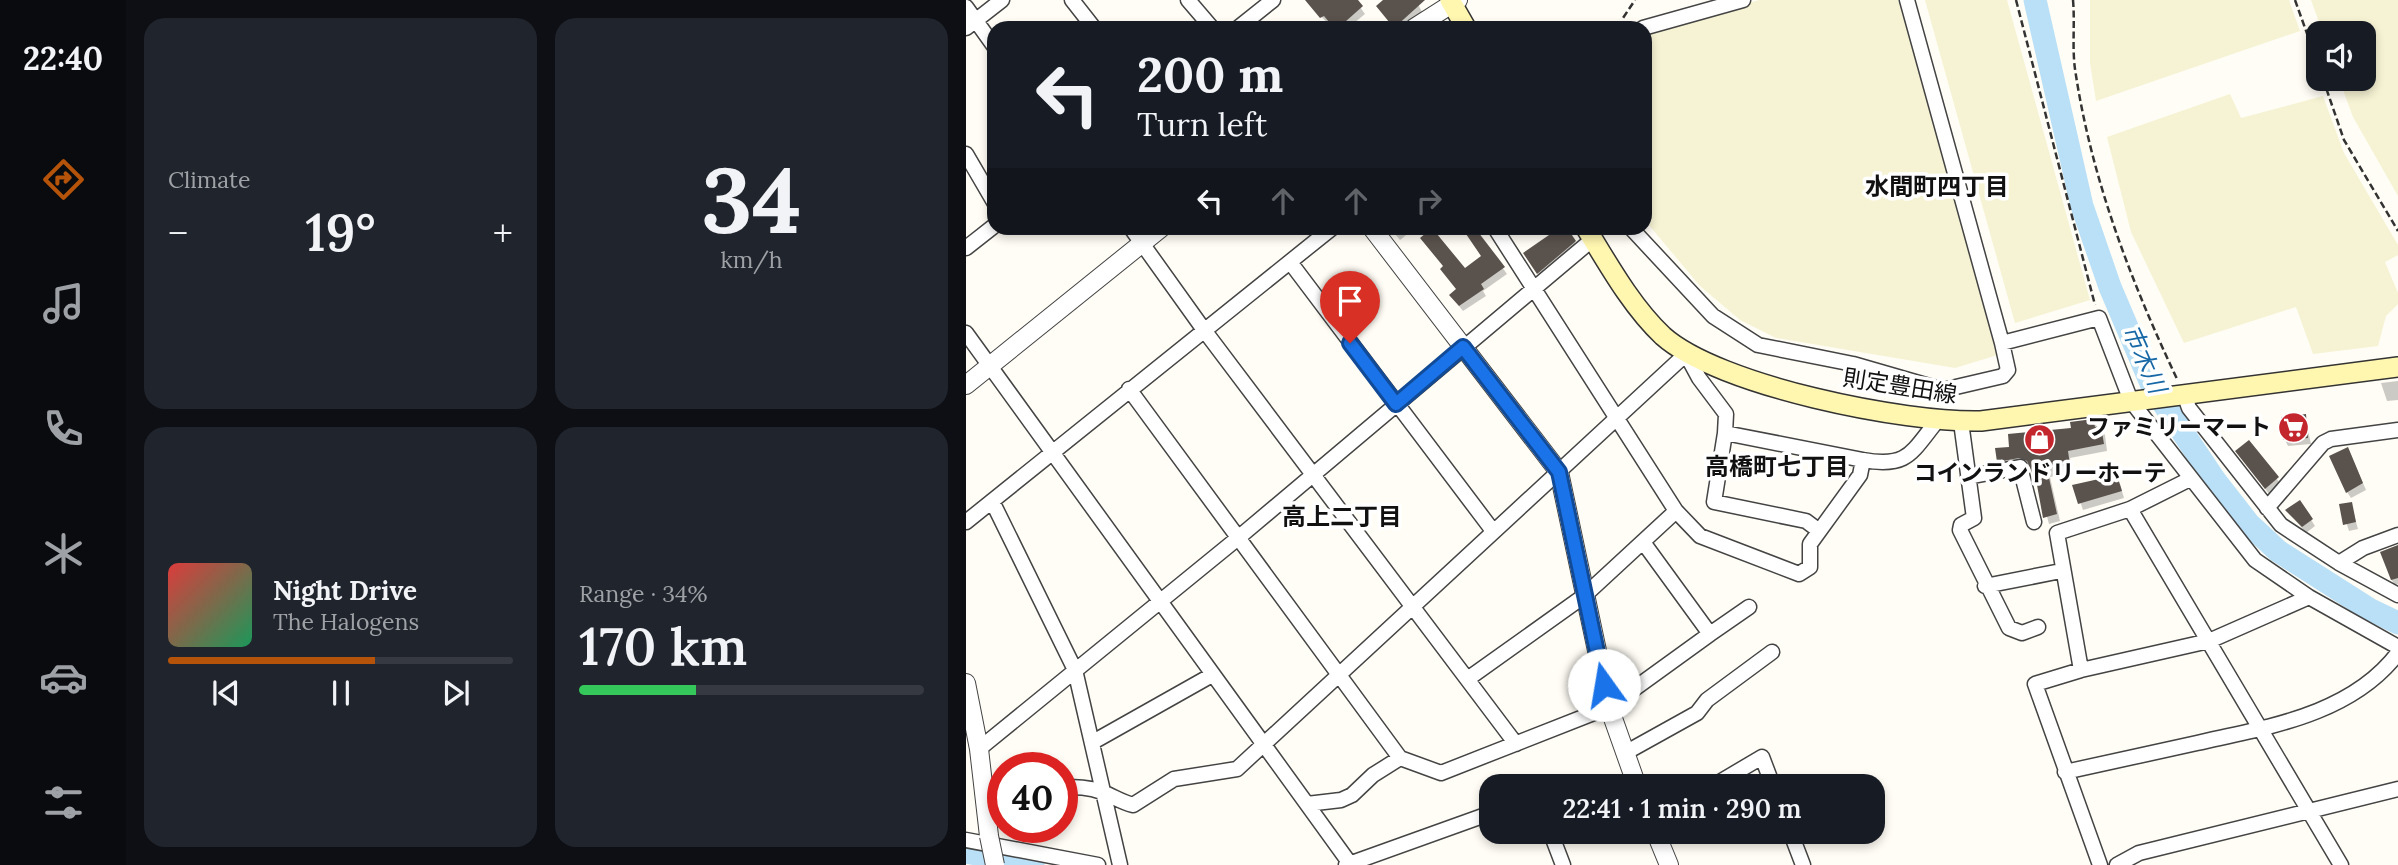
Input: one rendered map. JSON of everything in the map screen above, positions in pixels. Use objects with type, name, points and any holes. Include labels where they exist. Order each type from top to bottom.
[{"type":"main road","points":[[1446,4],[1460,21]]},
{"type":"main road","name":"則定豊田線","points":[[1591,235],[1642,312],[1662,335],[1686,354],[1744,378],[1864,408],[1937,421],[1961,422],[2398,367]]},
{"type":"street","points":[[971,24],[1002,0]]},
{"type":"street","points":[[1072,0],[1088,21]]},
{"type":"street","points":[[1188,0],[1206,21]]},
{"type":"street","points":[[1247,21],[1273,0]]},
{"type":"street","points":[[1652,25],[1743,0]]},
{"type":"street","points":[[1638,235],[1713,316],[1758,345],[1865,367],[1943,390],[2003,376],[2008,370],[2002,343],[1907,0]]},
{"type":"street","points":[[1423,21],[1446,4]]},
{"type":"street","points":[[966,8],[971,24],[987,39]]},
{"type":"street","points":[[966,154],[987,190]]},
{"type":"street","points":[[966,248],[987,232]]},
{"type":"street","points":[[1136,235],[1204,330],[1469,678],[1516,744]]},
{"type":"street","points":[[966,385],[1152,235]]},
{"type":"street","points":[[966,522],[1323,235]]},
{"type":"street","points":[[1377,235],[1559,472],[1609,707],[1633,774]]},
{"type":"street","points":[[1500,235],[1676,511],[1700,536],[1799,574],[1810,567],[1810,544],[1860,475],[1863,460]]},
{"type":"street","points":[[979,749],[1238,538],[1535,289],[1588,235]]},
{"type":"street","points":[[1290,262],[1493,531]]},
{"type":"street","points":[[2002,343],[2099,318],[2131,401],[2255,560],[2309,597],[2398,647]]},
{"type":"street","points":[[966,333],[1349,864],[1479,817]]},
{"type":"street","points":[[1078,788],[1105,793],[1116,801],[1133,805],[1174,779],[1237,769],[1686,354],[1726,414],[1726,433],[1714,502],[1806,521],[1818,530]]},
{"type":"street","points":[[1129,390],[1400,758],[1441,773],[1609,707],[1749,607]]},
{"type":"street","points":[[2184,394],[2189,408],[2267,508],[2295,537],[2398,595]]},
{"type":"street","points":[[1726,433],[1885,464],[1899,461],[1912,452],[1937,421]]},
{"type":"street","points":[[1961,422],[1974,518],[1960,528],[2008,628],[2022,633],[2038,627]]},
{"type":"street","points":[[2267,508],[2323,443],[2331,439],[2398,430]]},
{"type":"street","points":[[1968,477],[2020,467],[2034,522]]},
{"type":"street","points":[[2081,670],[2061,571],[2057,534],[2063,529],[2130,509],[2190,479]]},
{"type":"street","points":[[992,501],[1075,670],[1121,865]]},
{"type":"street","points":[[2130,509],[2342,865]]},
{"type":"street","points":[[1469,678],[1584,596],[1676,511]]},
{"type":"street","points":[[2339,563],[2363,548],[2398,535]]},
{"type":"street","points":[[1643,542],[1710,634]]},
{"type":"street","points":[[1986,586],[2061,571]]},
{"type":"street","points":[[2100,865],[2035,684],[2081,670],[2209,641],[2309,597]]},
{"type":"street","points":[[1625,753],[1697,713],[1707,700],[1772,652]]},
{"type":"street","points":[[2065,772],[2260,729],[2306,716],[2336,703],[2376,678],[2398,653]]},
{"type":"street","points":[[1093,741],[1212,675]]},
{"type":"street","points":[[966,682],[979,749],[987,773]]},
{"type":"street","points":[[1733,774],[1762,757],[1768,774]]},
{"type":"street","points":[[1307,804],[1341,800],[1352,795],[1373,775],[1400,758]]},
{"type":"street","points":[[2117,865],[2139,853],[2398,789]]},
{"type":"street","points":[[966,840],[1098,865]]},
{"type":"street","points":[[990,843],[995,865]]},
{"type":"street","points":[[1555,844],[1563,865]]},
{"type":"street","points":[[1660,844],[1669,865]]},
{"type":"street","points":[[1795,844],[1803,865]]},
{"type":"path","points":[[1622,21],[1635,0]]},
{"type":"path","points":[[2016,0],[2099,318]]},
{"type":"path","points":[[2073,0],[2075,67],[2098,171],[2123,254],[2142,305],[2184,394]]},
{"type":"path","points":[[2295,0],[2306,31]]},
{"type":"path","points":[[2327,91],[2344,140],[2398,231]]},
{"type":"shaded area","points":[[1759,0],[1898,0],[2001,354],[1955,368],[1776,338],[1740,320],[1700,286],[1652,228],[1652,31]]},
{"type":"shaded area","points":[[1925,0],[2007,0],[2090,300],[2015,323]]},
{"type":"shaded area","points":[[2090,0],[2289,0],[2300,31],[2096,101],[2090,63]]},
{"type":"shaded area","points":[[2311,0],[2398,0],[2398,196],[2353,117],[2343,91],[2376,91],[2376,21],[2319,21]]},
{"type":"shaded area","points":[[2230,94],[2241,118],[2323,96],[2344,153],[2398,245],[2398,255],[2385,262],[2398,293],[2398,304],[2386,316],[2378,346],[2313,354],[2296,307],[2184,343],[2131,232],[2107,137]]},
{"type":"building","points":[[1305,0],[1358,0],[1363,6],[1346,21],[1328,21],[1324,16],[1320,18]]},
{"type":"building","points":[[1383,0],[1425,0],[1402,21],[1388,21],[1376,6]]},
{"type":"building","points":[[1424,235],[1438,235],[1465,268],[1481,256],[1467,235],[1480,235],[1505,267],[1481,284],[1484,289],[1459,306],[1449,295],[1456,289],[1440,269],[1443,266],[1420,238]]},
{"type":"building","points":[[1549,235],[1572,235],[1576,241],[1537,274],[1523,253]]},
{"type":"building","name":"ファミリーマート","points":[[2306,414],[2308,438],[2283,440],[2281,417]]},
{"type":"building","points":[[2093,419],[2095,427],[2101,426],[2104,444],[2068,451],[2070,465],[2047,469],[2057,514],[2043,518],[2037,485],[2027,461],[2019,458],[1997,462],[1995,448],[2009,447],[2008,434],[2071,428],[2070,422]]},
{"type":"building","points":[[2249,440],[2279,477],[2265,489],[2235,451]]},
{"type":"building","points":[[2348,447],[2363,483],[2346,493],[2329,456]]},
{"type":"building","points":[[2117,475],[2122,491],[2078,504],[2072,485]]},
{"type":"building","points":[[2300,500],[2313,519],[2302,527],[2285,510]]},
{"type":"building","points":[[2352,502],[2356,522],[2343,525],[2339,504]]},
{"type":"building","points":[[2398,545],[2398,578],[2391,580],[2380,552]]},
{"type":"waterway","name":"市木川","points":[[2035,0],[2082,206],[2110,287],[2153,388],[2214,479],[2249,524],[2278,551],[2369,609],[2398,623]]},
{"type":"waterway","points":[[966,852],[1033,865]]},
{"type":"place","name":"ファミリーマート","points":[[2294,427]]},
{"type":"place","name":"コインランドリーホーテ","points":[[2040,439]]},
{"type":"district","name":"水間町四丁目","points":[[1937,187]]},
{"type":"district","name":"高橋町七丁目","points":[[1777,467]]},
{"type":"district","name":"高上二丁目","points":[[1342,517]]},
{"type":"route","points":[[1350,343],[1396,404],[1463,347],[1559,472],[1604,685]]}]
